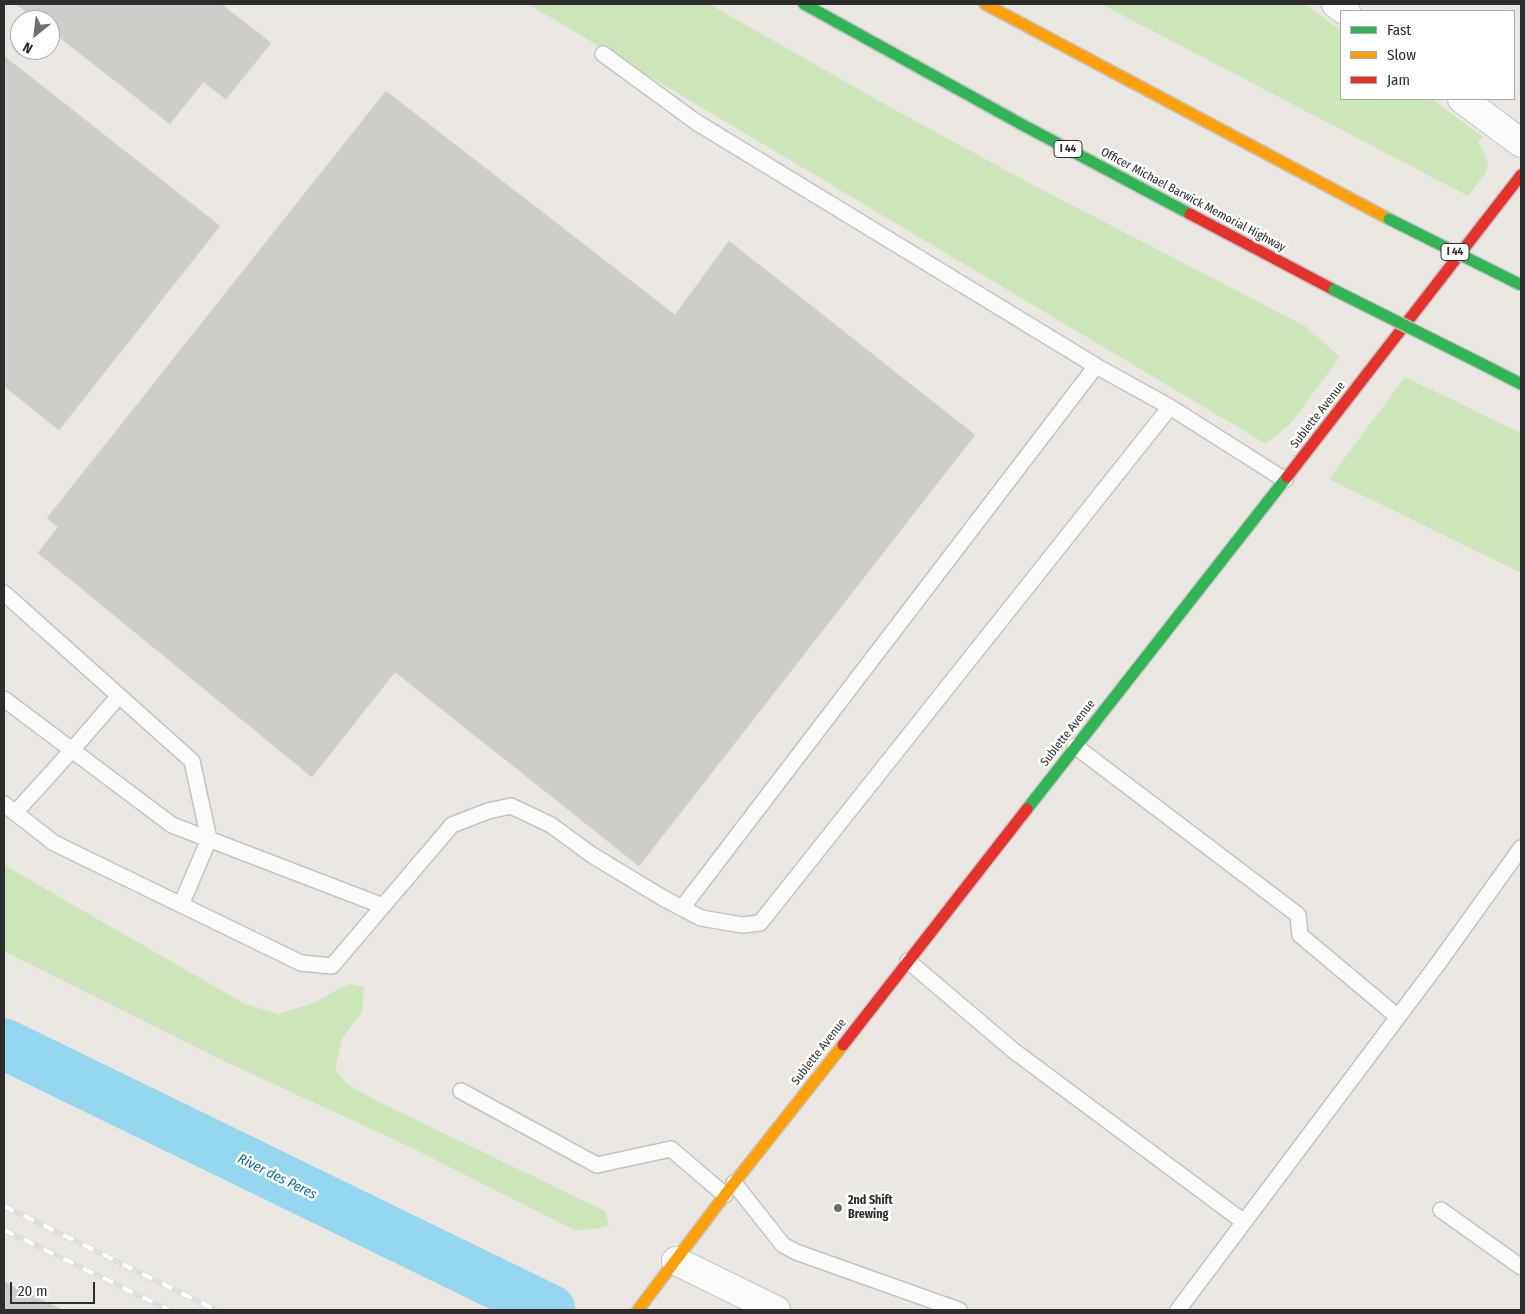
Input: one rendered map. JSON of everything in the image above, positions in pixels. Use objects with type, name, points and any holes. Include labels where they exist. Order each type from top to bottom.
[{"type":"main road","name":"Officer Michael Barwick Memorial Highway","points":[[804,4],[1021,124],[1334,290],[1521,384]]},
{"type":"main road","name":"I 44","points":[[985,4],[1389,219],[1521,285]]},
{"type":"main road","name":"Sublette Avenue","points":[[638,1310],[729,1189],[1285,480],[1521,175]]},
{"type":"street","points":[[1463,100],[1521,143]]},
{"type":"street","points":[[676,1261],[776,1310]]},
{"type":"lane","points":[[603,54],[696,122],[1096,366],[1170,407],[1285,480]]},
{"type":"lane","points":[[682,908],[1096,366]]},
{"type":"lane","points":[[118,697],[72,750],[9,809],[54,844],[300,963],[332,966],[452,825],[488,811],[511,806],[551,825],[592,855],[702,918],[742,925],[760,923],[1170,407]]},
{"type":"lane","points":[[4,593],[118,697],[192,761],[209,839],[181,905]]},
{"type":"lane","points":[[4,699],[172,825],[383,906]]},
{"type":"lane","points":[[1075,746],[1298,915],[1300,935],[1398,1017]]},
{"type":"lane","points":[[1178,1310],[1398,1017],[1521,848]]},
{"type":"lane","points":[[908,961],[1014,1051],[1244,1222]]},
{"type":"lane","points":[[461,1091],[597,1165],[671,1150],[729,1189],[783,1245],[796,1252],[960,1310]]},
{"type":"lane","points":[[1441,1210],[1521,1267]]},
{"type":"green space","points":[[528,4],[709,4],[888,106],[1035,186],[1305,326],[1340,357],[1291,423],[1266,444]]},
{"type":"green space","points":[[1101,4],[1305,4],[1340,30],[1340,100],[1433,100],[1483,137],[1478,142],[1488,164],[1485,174],[1468,196]]},
{"type":"green space","points":[[1405,377],[1521,433],[1521,573],[1329,479]]},
{"type":"green space","points":[[4,865],[245,1004],[279,1014],[313,1003],[349,984],[364,987],[362,1012],[342,1039],[335,1069],[347,1084],[375,1100],[605,1211],[609,1225],[596,1229],[575,1230],[408,1146],[228,1063],[4,951]]},
{"type":"building","points":[[16,4],[221,4],[271,43],[226,99],[203,82],[170,124],[60,38],[60,10],[24,10]]},
{"type":"building","points":[[4,56],[220,226],[59,430],[4,386]]},
{"type":"building","points":[[386,91],[675,315],[729,241],[975,435],[639,866],[395,672],[312,777],[38,553],[58,527],[47,518]]},
{"type":"building","points":[[4,1282],[63,1310],[4,1310]]},
{"type":"waterway","name":"River des Peres","points":[[4,1044],[550,1310]]},
{"type":"railway","points":[[4,1206],[216,1310]]},
{"type":"railway","points":[[4,1230],[169,1310]]},
{"type":"traffic: fast","points":[[804,4],[1021,124],[1190,214]]},
{"type":"traffic: fast","points":[[1389,219],[1521,285]]},
{"type":"traffic: fast","points":[[1334,290],[1480,363]]},
{"type":"traffic: fast","points":[[1480,363],[1521,384]]},
{"type":"traffic: fast","points":[[1027,809],[1287,477]]},
{"type":"traffic: slow","points":[[985,4],[1389,219]]},
{"type":"traffic: slow","points":[[638,1310],[734,1183],[843,1045]]},
{"type":"traffic: jam","points":[[1287,477],[1521,175]]},
{"type":"traffic: jam","points":[[1190,214],[1334,290]]},
{"type":"traffic: jam","points":[[843,1045],[1027,809]]},
{"type":"place","name":"2nd Shift Brewing","points":[[838,1208]]}]
